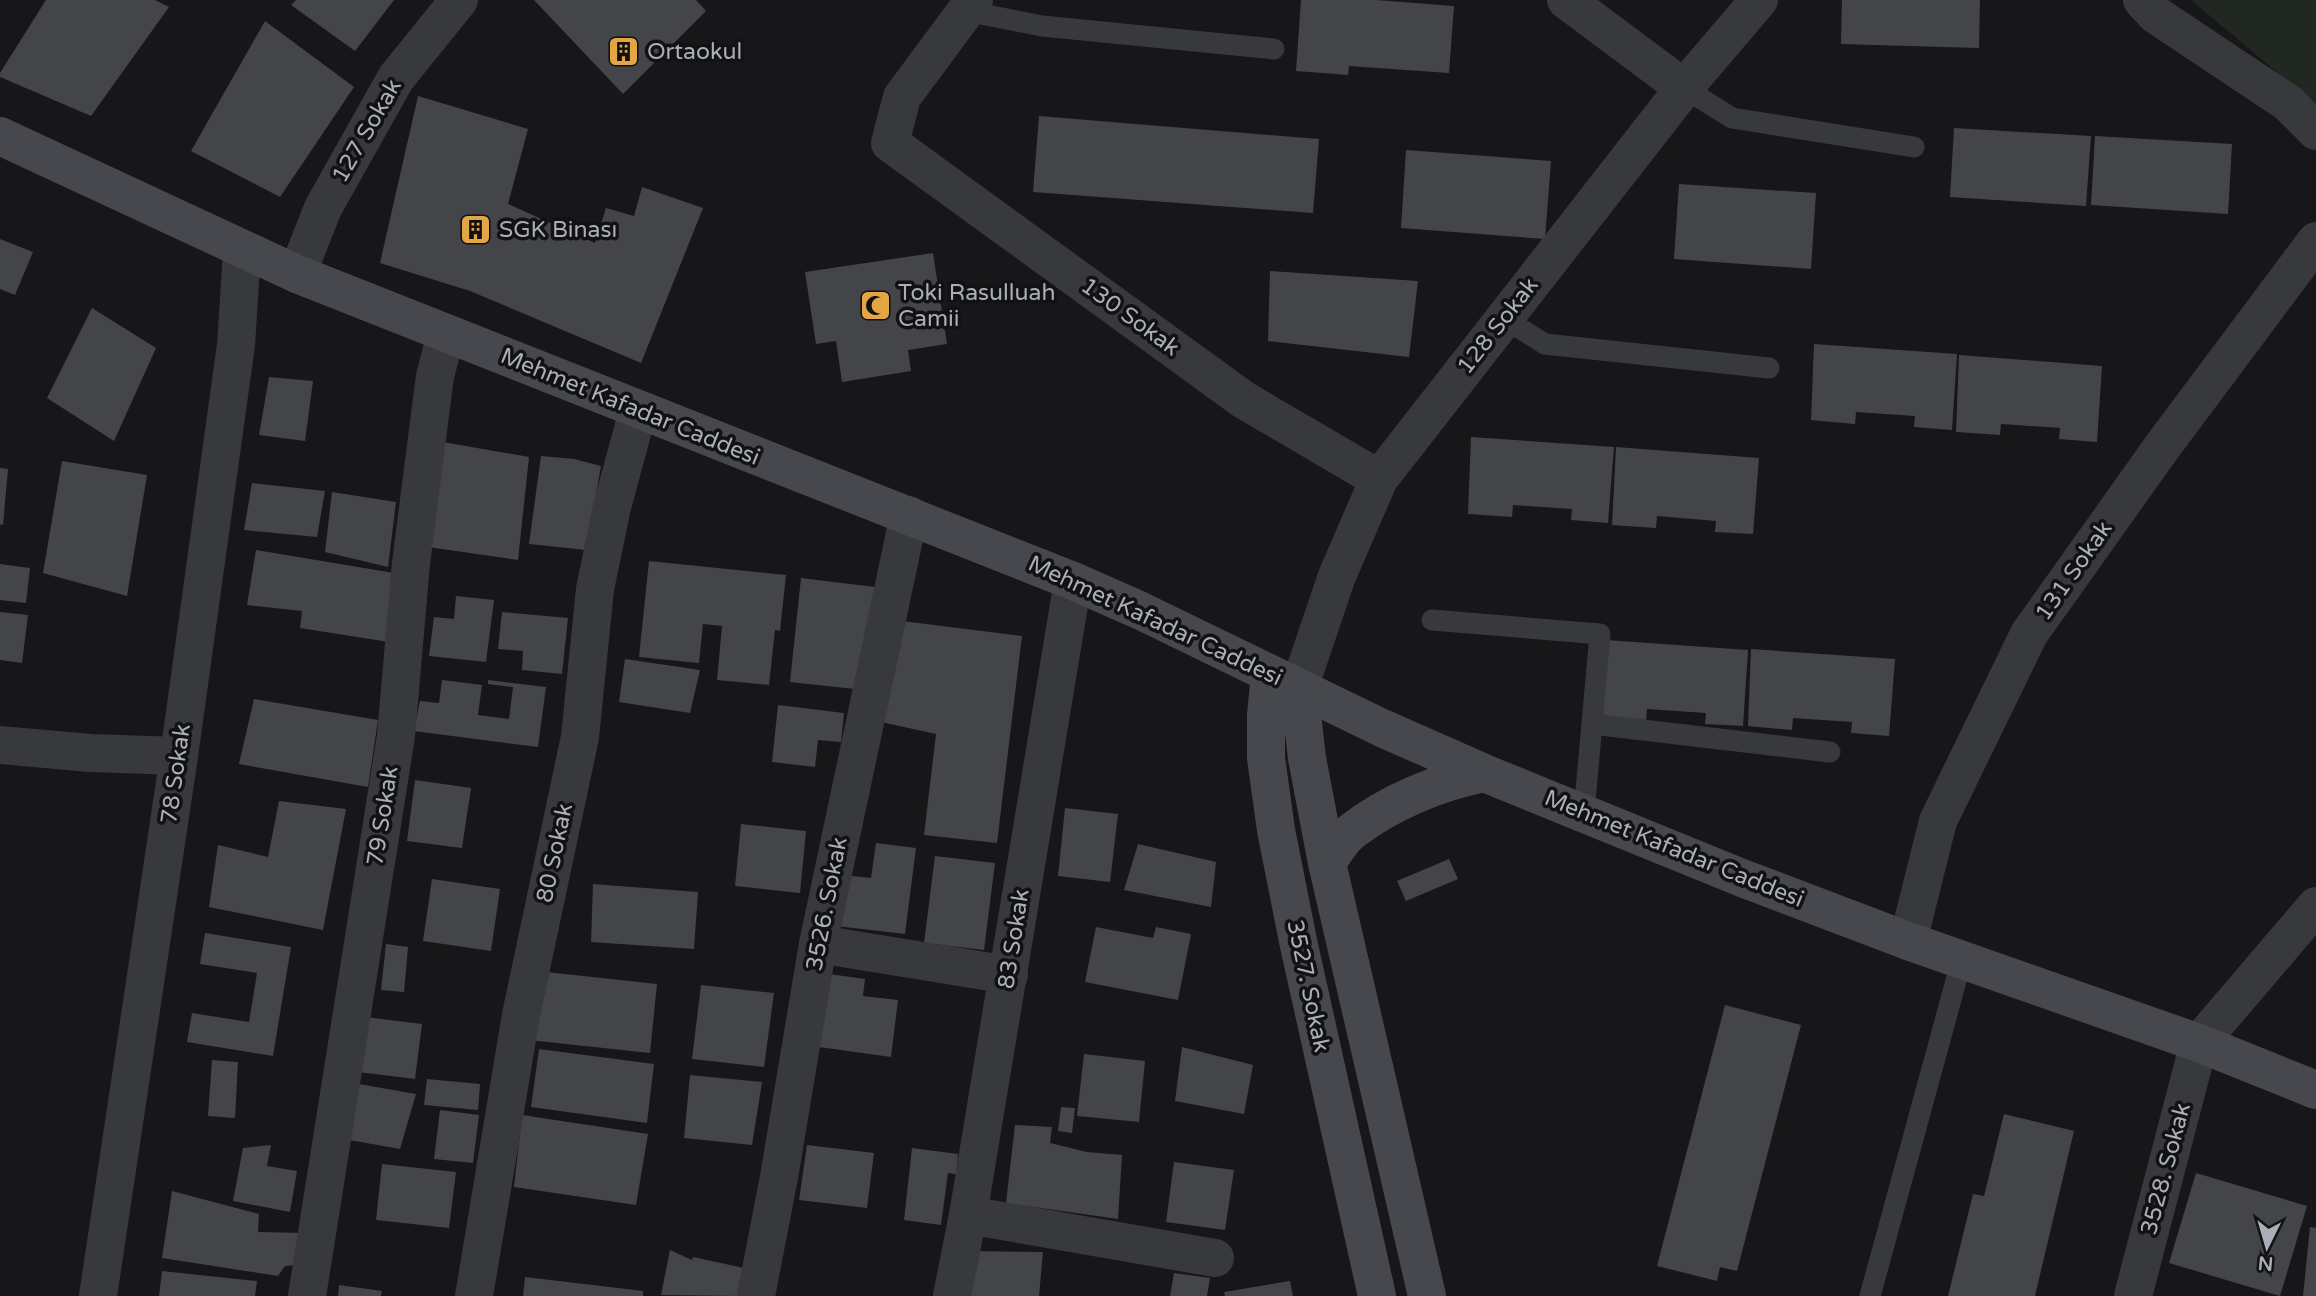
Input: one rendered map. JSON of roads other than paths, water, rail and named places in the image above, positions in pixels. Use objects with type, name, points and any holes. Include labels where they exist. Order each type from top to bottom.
[{"type":"main road","name":"Mehmet Kafadar Caddesi","points":[[0,136],[297,274],[1073,581],[1382,728],[1484,773],[1742,878],[1908,941],[2199,1043],[2316,1090]]},
{"type":"main road","name":"3527. Sokak","points":[[1284,681],[1307,758],[1327,863],[1427,1296]]},
{"type":"main road","name":"3527. Sokak","points":[[1284,681],[1266,715],[1266,758],[1276,830],[1377,1296]]},
{"type":"main road","points":[[1327,863],[1349,834],[1378,815],[1457,778],[1484,773]]},
{"type":"street","name":"127 Sokak","points":[[297,274],[323,208],[396,78],[459,0]]},
{"type":"street","points":[[1566,0],[1684,88]]},
{"type":"street","name":"128 Sokak","points":[[1284,681],[1337,576],[1379,479],[1684,88],[1759,0]]},
{"type":"street","points":[[2142,0],[2156,15],[2288,103],[2316,131]]},
{"type":"street","name":"130 Sokak","points":[[970,6],[902,97],[890,143],[1244,400],[1379,479]]},
{"type":"street","name":"131 Sokak","points":[[1908,941],[1938,821],[2029,634],[2162,447],[2316,241]]},
{"type":"street","name":"78 Sokak","points":[[98,1296],[179,756],[236,345],[243,250]]},
{"type":"street","name":"79 Sokak","points":[[307,1296],[396,736],[411,563],[435,376],[446,334]]},
{"type":"street","name":"80 Sokak","points":[[474,1296],[521,1015],[580,737],[595,589],[612,507],[638,411]]},
{"type":"street","name":"3526. Sokak","points":[[756,1296],[818,944],[909,515]]},
{"type":"street","name":"83 Sokak","points":[[952,1296],[1009,975],[1073,581]]},
{"type":"street","points":[[0,745],[179,756]]},
{"type":"street","points":[[2199,1043],[2316,906]]},
{"type":"street","points":[[818,944],[1009,975]]},
{"type":"street","name":"3528. Sokak","points":[[2133,1296],[2199,1043]]},
{"type":"street","points":[[968,1216],[1215,1258]]},
{"type":"lane","points":[[970,6],[1042,26],[1275,49]]},
{"type":"lane","points":[[1684,88],[1732,118],[1914,147]]},
{"type":"lane","points":[[1503,318],[1545,344],[1769,368]]},
{"type":"lane","points":[[1432,620],[1600,634],[1584,813]]},
{"type":"lane","points":[[1592,724],[1830,752]]},
{"type":"lane","points":[[1870,1296],[1962,959]]},
{"type":"place","name":"Ortaokul","points":[[624,52]]},
{"type":"place","name":"SGK Binası","points":[[476,230]]},
{"type":"place","name":"Toki Rasulluah Camii","points":[[875,306]]}]
